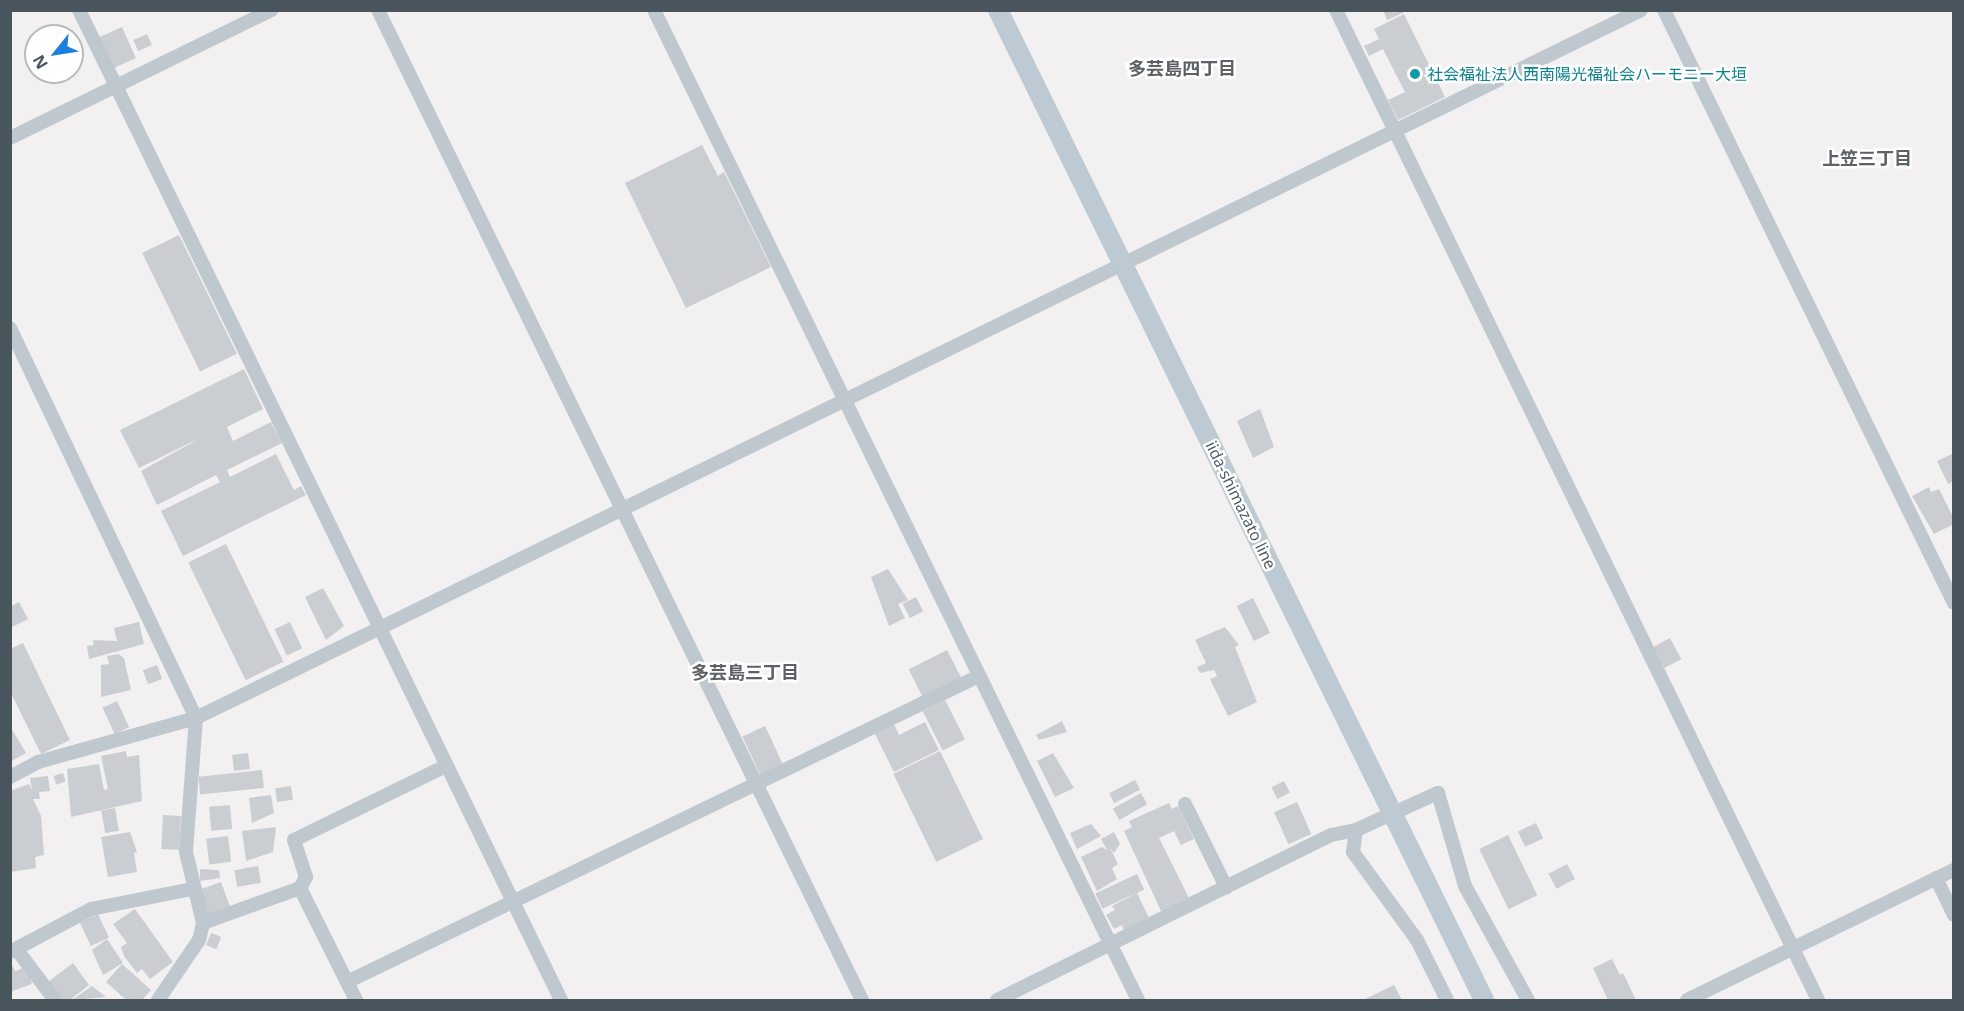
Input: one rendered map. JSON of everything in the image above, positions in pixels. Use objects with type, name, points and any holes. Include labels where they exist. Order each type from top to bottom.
[{"type":"main road","name":"iida-shimazato line","points":[[998,10],[1484,1000]]},
{"type":"street","points":[[79,10],[377,628],[561,1000]]},
{"type":"street","points":[[10,138],[271,10]]},
{"type":"street","points":[[378,10],[620,510],[862,1000]]},
{"type":"street","points":[[654,10],[1138,1000]]},
{"type":"street","points":[[1336,10],[1818,1000]]},
{"type":"street","points":[[10,777],[38,762],[196,718],[1641,10]]},
{"type":"street","points":[[1664,10],[1953,603]]},
{"type":"street","points":[[10,328],[196,718],[186,852],[192,889],[203,923],[199,940],[158,1000]]},
{"type":"street","points":[[347,982],[979,676]]},
{"type":"street","points":[[203,923],[300,888],[306,878],[294,840],[446,766]]},
{"type":"street","points":[[997,1000],[1331,835],[1356,830],[1438,793],[1465,886],[1528,1000]]},
{"type":"street","points":[[1185,804],[1226,887]]},
{"type":"street","points":[[1356,830],[1353,852],[1417,940],[1447,1000]]},
{"type":"street","points":[[1687,1000],[1953,870]]},
{"type":"street","points":[[1936,878],[1953,915]]},
{"type":"street","points":[[300,888],[356,1000]]},
{"type":"street","points":[[55,1000],[14,951],[91,909],[192,889]]},
{"type":"building","points":[[1383,10],[1402,10],[1403,13],[1387,20]]},
{"type":"building","name":"社会福祉法人西南陽光福祉会ハーモニー大垣","points":[[1404,14],[1445,97],[1398,120],[1388,100],[1405,92],[1383,49],[1369,56],[1364,46],[1379,39],[1374,29]]},
{"type":"building","points":[[122,27],[136,58],[110,69],[96,38]]},
{"type":"building","points":[[147,34],[152,45],[138,51],[133,40]]},
{"type":"building","points":[[702,145],[718,176],[724,172],[771,267],[686,308],[625,183]]},
{"type":"building","points":[[179,235],[237,354],[200,372],[142,253]]},
{"type":"building","points":[[244,369],[263,409],[227,427],[233,441],[271,422],[282,443],[227,470],[230,477],[276,454],[294,490],[301,486],[306,495],[183,556],[161,511],[220,482],[216,475],[157,505],[141,471],[202,437],[139,468],[120,430]]},
{"type":"building","points":[[1260,409],[1274,447],[1253,458],[1237,421]]},
{"type":"building","points":[[1954,453],[1954,481],[1948,484],[1937,461]]},
{"type":"building","points":[[1929,487],[1931,492],[1939,489],[1954,519],[1954,524],[1934,534],[1912,496]]},
{"type":"building","points":[[226,544],[283,662],[246,680],[188,562]]},
{"type":"building","points":[[888,569],[908,600],[898,604],[905,618],[889,626],[871,577]]},
{"type":"building","points":[[323,588],[344,626],[326,640],[305,597]]},
{"type":"building","points":[[916,597],[923,611],[910,618],[903,604]]},
{"type":"building","points":[[1253,598],[1270,633],[1254,641],[1237,606]]},
{"type":"building","points":[[19,602],[28,619],[10,628],[10,607]]},
{"type":"building","points":[[139,622],[144,644],[89,659],[87,646],[94,645],[93,640],[117,641],[114,628]]},
{"type":"building","points":[[290,622],[302,648],[287,655],[275,629]]},
{"type":"building","points":[[1225,627],[1239,645],[1235,647],[1257,702],[1228,716],[1210,679],[1217,676],[1214,670],[1200,673],[1197,667],[1206,663],[1195,640]]},
{"type":"building","points":[[1670,638],[1681,659],[1664,668],[1653,647]]},
{"type":"building","points":[[23,643],[70,740],[41,754],[10,691],[10,649]]},
{"type":"building","points":[[947,650],[961,678],[923,697],[909,670]]},
{"type":"building","points":[[118,654],[124,658],[131,690],[101,697],[101,665],[109,664],[107,656]]},
{"type":"building","points":[[157,665],[162,679],[148,684],[143,670]]},
{"type":"building","points":[[945,700],[965,739],[943,751],[923,711]]},
{"type":"building","points":[[117,701],[129,727],[115,734],[102,708]]},
{"type":"building","points":[[1062,721],[1067,732],[1039,740],[1036,735]]},
{"type":"building","points":[[925,722],[939,750],[894,772],[875,734],[894,724],[899,735]]},
{"type":"building","points":[[10,726],[26,753],[10,762]]},
{"type":"building","points":[[765,726],[783,765],[761,776],[742,737]]},
{"type":"building","points":[[126,751],[127,757],[139,755],[142,801],[71,817],[67,769],[99,764],[104,790],[108,789],[101,756]]},
{"type":"building","points":[[940,751],[983,839],[936,862],[893,774]]},
{"type":"building","points":[[248,753],[250,769],[234,771],[232,755]]},
{"type":"building","points":[[1053,753],[1074,788],[1055,797],[1037,761]]},
{"type":"building","points":[[262,770],[264,788],[200,795],[198,777]]},
{"type":"building","points":[[63,773],[66,782],[56,785],[53,776]]},
{"type":"building","points":[[48,776],[50,791],[39,792],[40,799],[33,799],[41,816],[44,855],[35,857],[36,868],[10,872],[10,791],[29,784],[32,790],[30,778]]},
{"type":"building","points":[[1135,780],[1140,790],[1114,803],[1109,793]]},
{"type":"building","points":[[1284,781],[1290,793],[1277,799],[1272,787]]},
{"type":"building","points":[[291,786],[293,800],[277,802],[275,788]]},
{"type":"building","points":[[1141,793],[1147,804],[1119,820],[1113,809]]},
{"type":"building","points":[[271,795],[274,813],[252,823],[249,798]]},
{"type":"building","points":[[1297,802],[1311,834],[1288,844],[1274,812]]},
{"type":"building","points":[[1169,803],[1172,809],[1178,806],[1194,839],[1181,845],[1174,831],[1159,838],[1189,898],[1161,911],[1124,831],[1132,827],[1129,821]]},
{"type":"building","points":[[230,805],[232,829],[211,831],[209,807]]},
{"type":"building","points":[[115,808],[119,831],[105,833],[101,810]]},
{"type":"building","points":[[163,815],[181,816],[179,850],[161,849]]},
{"type":"building","points":[[1536,823],[1543,838],[1525,847],[1518,831]]},
{"type":"building","points":[[1091,824],[1101,836],[1077,849],[1070,833]]},
{"type":"building","points":[[276,827],[273,852],[246,861],[242,831]]},
{"type":"building","points":[[130,832],[137,852],[134,853],[137,872],[108,877],[101,837]]},
{"type":"building","points":[[1114,832],[1120,844],[1114,853],[1110,848],[1118,864],[1112,868],[1117,879],[1097,891],[1081,857],[1102,847],[1107,850],[1101,839]]},
{"type":"building","points":[[1508,835],[1537,895],[1509,909],[1479,849]]},
{"type":"building","points":[[228,836],[231,862],[209,864],[206,839]]},
{"type":"building","points":[[1567,864],[1575,879],[1556,889],[1548,874]]},
{"type":"building","points":[[258,866],[261,883],[237,887],[234,870]]},
{"type":"building","points":[[200,869],[219,870],[220,878],[200,881]]},
{"type":"building","points":[[1137,874],[1144,889],[1102,909],[1095,893]]},
{"type":"building","points":[[221,882],[231,910],[210,918],[199,890]]},
{"type":"building","points":[[1137,893],[1149,918],[1124,931],[1122,925],[1114,929],[1106,915],[1115,910],[1112,906]]},
{"type":"building","points":[[135,909],[173,962],[150,979],[142,969],[137,973],[124,956],[121,947],[127,943],[113,924]]},
{"type":"building","points":[[98,914],[109,938],[91,946],[80,922]]},
{"type":"building","points":[[211,933],[221,937],[216,949],[206,945]]},
{"type":"building","points":[[107,939],[123,963],[103,975],[92,950]]},
{"type":"building","points":[[1612,959],[1620,975],[1623,973],[1636,1000],[1608,1000],[1593,968]]},
{"type":"building","points":[[10,960],[15,971],[26,967],[32,984],[10,992]]},
{"type":"building","points":[[73,963],[89,985],[70,1000],[62,1000],[48,982]]},
{"type":"building","points":[[122,964],[151,990],[142,1000],[126,1000],[106,982]]},
{"type":"building","points":[[1394,985],[1402,1000],[1363,1000]]},
{"type":"building","points":[[92,986],[106,997],[72,1000]]},
{"type":"place","name":"社会福祉法人西南陽光福祉会ハーモニー大垣","points":[[1415,74]]},
{"type":"district","name":"多芸島四丁目","points":[[1182,68]]},
{"type":"district","name":"上笠三丁目","points":[[1867,158]]},
{"type":"district","name":"多芸島三丁目","points":[[745,672]]}]
